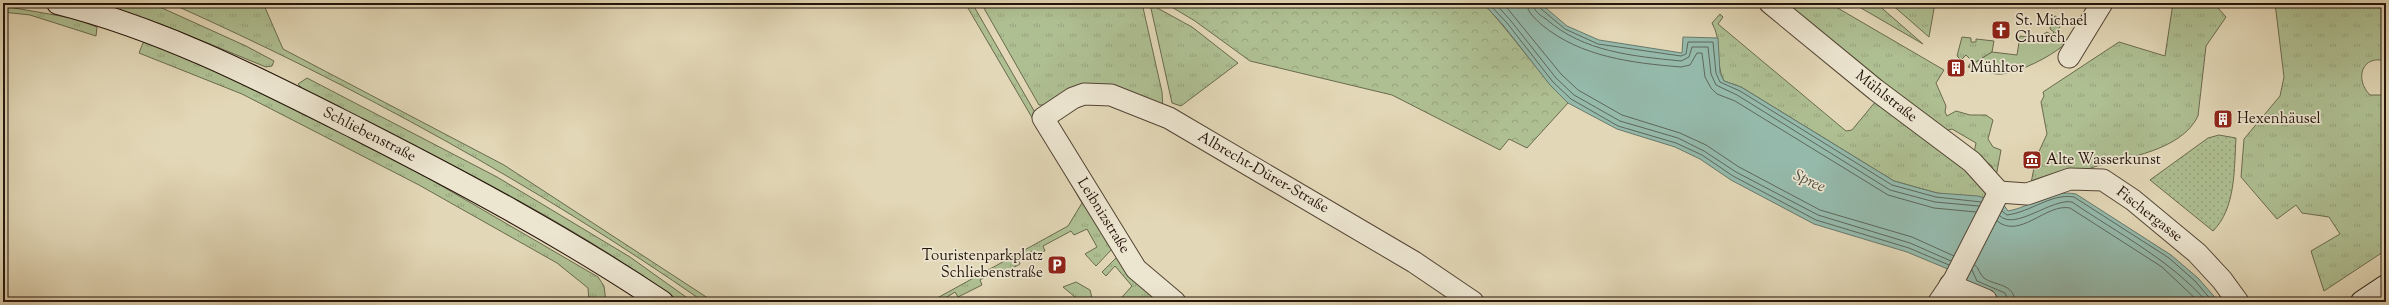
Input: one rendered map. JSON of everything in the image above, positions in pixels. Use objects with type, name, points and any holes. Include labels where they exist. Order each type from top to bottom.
[{"type":"main road","name":"Schliebenstraße","points":[[58,3],[157,33],[244,71],[511,209],[651,299]]},
{"type":"main road","points":[[2362,302],[2386,286]]},
{"type":"street","name":"Mühlstraße","points":[[1770,3],[1876,90],[1972,162],[1997,196]]},
{"type":"street","points":[[2069,57],[2102,3]]},
{"type":"street","name":"Albrecht-Dürer-Straße","points":[[1043,118],[1073,98],[1084,94],[1112,95],[1169,118],[1414,262],[1473,302]]},
{"type":"street","name":"Leibnizstraße","points":[[1043,118],[1136,269],[1176,302]]},
{"type":"street","name":"Fischergasse","points":[[1997,196],[2027,194],[2070,179],[2103,180],[2133,200],[2197,254],[2222,280],[2238,302]]},
{"type":"street","points":[[1986,300],[1948,289],[1997,196]]},
{"type":"green space","points":[[96,3],[151,3],[246,46],[274,61],[272,66],[266,67],[161,24]]},
{"type":"green space","points":[[170,3],[263,3],[283,49],[504,165],[714,302],[704,302],[641,259],[511,178],[377,103],[308,68]]},
{"type":"green space","points":[[965,3],[972,3],[1113,248],[1096,266],[1085,254],[1097,247],[1087,229],[1074,235],[1071,231],[1043,246],[1045,251],[1035,256],[1032,251],[1018,259],[1020,264],[995,278],[992,273],[980,280],[982,285],[958,297],[955,292],[942,300],[943,302],[930,302],[1068,226],[1082,203]]},
{"type":"green space","points":[[981,3],[1142,3],[1162,92],[1163,110],[1112,90],[1052,105],[1039,105]]},
{"type":"green space","points":[[1165,3],[1483,3],[1546,79],[1568,103],[1527,148],[1509,139],[1500,150],[1392,95],[1250,61],[1195,21]]},
{"type":"green space","points":[[1780,3],[1829,3],[1944,70],[1936,83],[1946,106],[1945,112],[1947,116],[1956,111],[1970,115],[1986,115],[1993,120],[1988,139],[1993,147],[2001,150],[1995,182],[1992,166],[1974,153],[1976,143],[1952,129],[1942,132]]},
{"type":"green space","points":[[1851,3],[1876,3],[1923,44],[1861,8]]},
{"type":"green space","points":[[1890,3],[1935,3],[1929,37]]},
{"type":"green space","points":[[2173,3],[2223,3],[2218,8],[2226,17],[2206,46],[2198,116],[2190,128],[2166,145],[2152,151],[2094,167],[2030,188],[2036,158],[2047,134],[2041,102],[2044,96],[2043,92],[2119,42],[2165,56]]},
{"type":"green space","points":[[2275,3],[2386,3],[2386,61],[2371,61],[2366,64],[2363,69],[2362,82],[2370,95],[2386,95],[2386,250],[2324,291],[2311,251],[2340,234],[2329,217],[2302,213],[2296,205],[2277,219],[2241,177],[2244,139],[2280,96],[2284,77]]},
{"type":"green space","points":[[1150,4],[1192,27],[1238,63],[1181,106],[1172,103]]},
{"type":"green space","points":[[3,6],[72,18],[97,27],[96,36],[30,15],[3,12]]},
{"type":"green space","points":[[1720,14],[1723,17],[1718,24],[1846,131],[1852,130],[1876,101],[1968,165],[1989,192],[1985,199],[1937,193],[1894,181],[1741,87],[1724,81],[1719,66],[1717,37],[1712,23]]},
{"type":"green space","points":[[2056,16],[2060,27],[2053,36],[2064,45],[2043,59],[2018,70],[2002,74],[1989,73],[1968,67],[1992,52],[2017,55],[2020,36],[2035,38],[2037,43],[2040,42],[2039,37],[2047,32],[2052,35],[2054,32],[2050,29],[2052,17]]},
{"type":"green space","points":[[1962,37],[1971,38],[1971,42],[1976,42],[1976,39],[1994,41],[1992,52],[1968,67],[1972,61],[1966,55],[1961,60],[1957,56]]},
{"type":"green space","points":[[148,41],[267,94],[423,175],[598,277],[604,286],[606,302],[589,302],[588,288],[557,263],[419,185],[242,94],[139,53],[143,43]]},
{"type":"green space","points":[[307,78],[497,177],[630,257],[693,302],[681,302],[637,271],[545,215],[498,189],[305,91],[298,84]]},
{"type":"green space","points":[[2219,135],[2236,138],[2235,162],[2230,200],[2221,222],[2213,231],[2150,180],[2208,138]]},
{"type":"green space","points":[[1118,256],[1155,294],[1148,302],[1123,302],[1122,297],[1132,286],[1115,266],[1106,276],[1102,272]]},
{"type":"green space","points":[[1076,282],[1090,290],[1093,302],[1081,302],[1063,287]]},
{"type":"water","name":"Spree","points":[[1483,3],[1540,3],[1567,26],[1599,40],[1682,53],[1683,37],[1718,38],[1720,73],[1724,81],[1741,87],[1894,181],[1937,193],[1978,196],[2003,204],[2008,211],[2058,194],[2076,194],[2171,255],[2198,278],[2219,302],[2004,302],[1964,284],[1967,277],[1907,252],[1814,224],[1731,180],[1700,159],[1675,147],[1617,129],[1568,103],[1550,85],[1504,26]]},
{"type":"place","name":"St. Michael Church","points":[[2001,30]]},
{"type":"place","name":"Mühltor","points":[[1956,68]]},
{"type":"place","name":"Hexenhäusel","points":[[2223,119]]},
{"type":"place","name":"Alte Wasserkunst","points":[[2032,160]]},
{"type":"place","name":"Touristenparkplatz Schliebenstraße","points":[[1057,265]]}]
